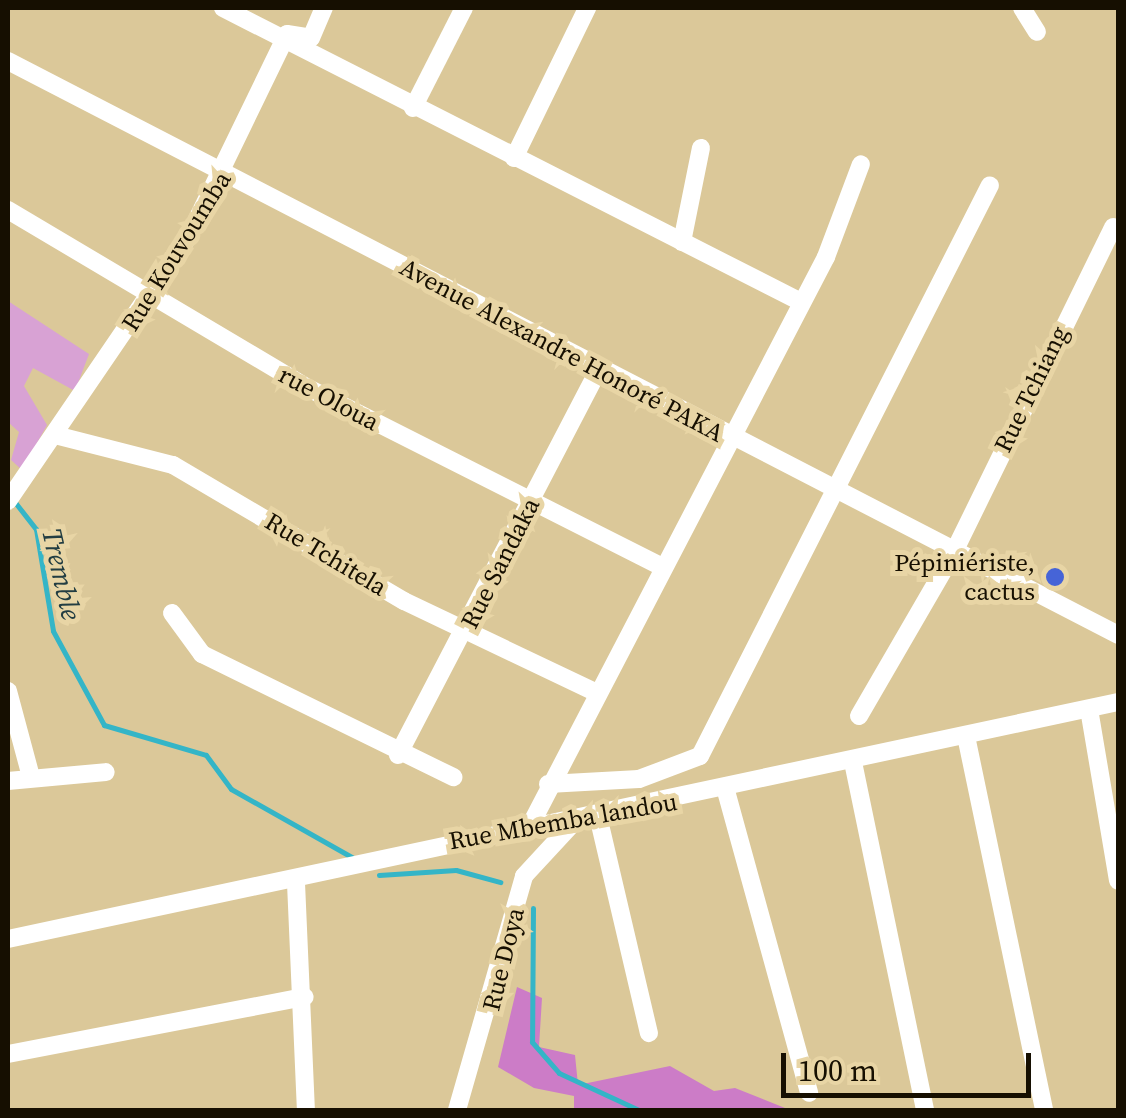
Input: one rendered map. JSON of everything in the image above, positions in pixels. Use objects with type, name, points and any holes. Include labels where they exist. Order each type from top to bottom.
[{"type":"street","points":[[223,8],[801,302]]},
{"type":"street","name":"Rue Kouvoumba","points":[[8,501],[149,301],[226,174],[288,44],[287,34],[311,38],[324,8]]},
{"type":"street","points":[[414,108],[464,8]]},
{"type":"street","points":[[514,158],[588,8]]},
{"type":"street","points":[[1022,8],[1037,32]]},
{"type":"street","name":"Avenue Alexandre Honoré PAKA","points":[[8,61],[952,554],[1118,635]]},
{"type":"street","points":[[682,242],[700,148]]},
{"type":"street","points":[[531,824],[593,691],[801,302],[860,164]]},
{"type":"street","points":[[548,784],[639,779],[700,756],[839,494],[990,186]]},
{"type":"street","name":"rue Oloua","points":[[8,210],[149,301],[662,568]]},
{"type":"street","name":"Rue Tchiang","points":[[858,716],[952,554],[1113,226]]},
{"type":"street","name":"Rue Sandaka","points":[[398,755],[468,629],[599,368]]},
{"type":"street","name":"Rue Tchitela","points":[[55,435],[173,465],[468,629],[593,691]]},
{"type":"street","points":[[172,613],[202,654],[398,755],[453,776]]},
{"type":"street","points":[[8,691],[32,776]]},
{"type":"street","name":"Rue Mbemba landou","points":[[8,939],[296,883],[531,824],[573,823],[1118,702]]},
{"type":"street","points":[[1089,709],[1118,880]]},
{"type":"street","points":[[966,736],[1044,1110]]},
{"type":"street","points":[[854,762],[924,1110]]},
{"type":"street","points":[[8,781],[106,772]]},
{"type":"street","points":[[726,791],[809,1093]]},
{"type":"street","points":[[598,816],[649,1033]]},
{"type":"street","name":"Rue Doya","points":[[457,1110],[524,876],[573,823]]},
{"type":"street","points":[[296,883],[306,997],[306,1110]]},
{"type":"street","points":[[8,1054],[306,997]]},
{"type":"shaded area","points":[[8,301],[89,354],[75,391],[33,368],[24,386],[47,425],[22,470],[11,460],[19,432],[8,422]]},
{"type":"shaded area","points":[[517,987],[542,998],[539,1047],[575,1055],[578,1085],[670,1066],[714,1091],[735,1088],[790,1110],[574,1110],[574,1096],[534,1088],[498,1067]]},
{"type":"waterway","name":"Tremble","points":[[14,501],[36,529],[53,631],[104,725],[206,755],[231,789],[355,859]]},
{"type":"waterway","name":"Tremble","points":[[379,875],[456,870],[500,882]]},
{"type":"waterway","name":"Tremble","points":[[533,908],[532,1042],[559,1073],[639,1110]]},
{"type":"place","name":"Pépiniériste, cactus","points":[[1055,577]]}]
